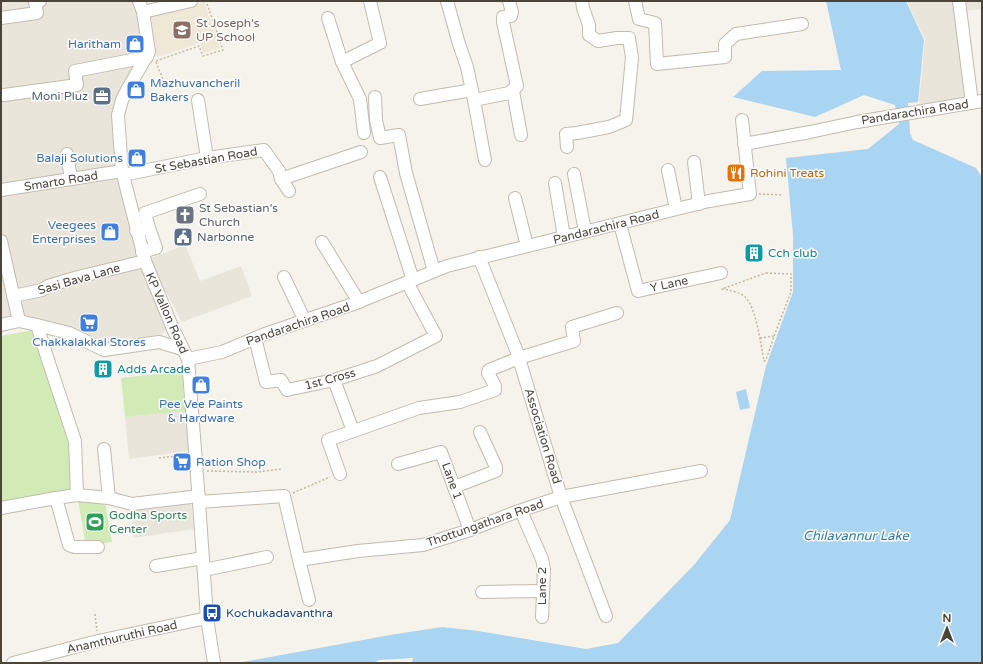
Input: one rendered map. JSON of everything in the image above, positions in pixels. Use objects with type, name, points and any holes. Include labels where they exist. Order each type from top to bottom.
[{"type":"street","points":[[1,18],[37,13],[35,2],[40,1]]},
{"type":"street","points":[[4,95],[77,85],[75,71],[147,57],[149,47],[141,7],[190,1]]},
{"type":"street","points":[[342,62],[380,44],[370,1]]},
{"type":"street","points":[[447,1],[467,67],[485,160]]},
{"type":"street","points":[[420,99],[509,92],[517,86],[503,22],[503,17],[510,16],[512,12],[509,1]]},
{"type":"street","points":[[566,147],[566,134],[609,127],[626,120],[628,108],[632,58],[629,38],[598,41],[589,35],[589,25],[582,1]]},
{"type":"street","points":[[635,1],[640,19],[655,23],[657,64],[725,57],[725,44],[736,34],[802,24]]},
{"type":"street","points":[[959,1],[977,102]]},
{"type":"street","points":[[328,18],[342,62],[360,99],[364,132]]},
{"type":"street","name":"KP Vallon Road","points":[[147,57],[127,90],[122,100],[118,115],[122,173],[143,257],[185,354],[197,470],[207,618],[214,661]]},
{"type":"street","points":[[513,90],[521,135]]},
{"type":"street","points":[[375,97],[376,120],[380,138],[399,135],[406,173],[434,271]]},
{"type":"street","points":[[198,100],[207,158]]},
{"type":"street","name":"Pandarachira Road","points":[[744,144],[893,115],[977,102]]},
{"type":"street","points":[[742,120],[750,194]]},
{"type":"street","name":"St Sebastian Road","points":[[122,173],[207,158],[264,150],[279,171],[280,179],[290,191]]},
{"type":"street","points":[[280,179],[361,152]]},
{"type":"street","points":[[66,154],[71,179]]},
{"type":"street","points":[[694,162],[699,204]]},
{"type":"street","points":[[668,170],[676,209]]},
{"type":"street","name":"Smarto Road","points":[[1,190],[122,173]]},
{"type":"street","points":[[574,174],[586,231]]},
{"type":"street","points":[[380,177],[410,281]]},
{"type":"street","points":[[555,184],[564,237]]},
{"type":"street","points":[[143,257],[156,248],[145,213],[200,194]]},
{"type":"street","name":"Pandarachira Road","points":[[185,354],[222,352],[255,338],[359,302],[447,266],[676,209],[750,194]]},
{"type":"street","points":[[515,198],[527,246]]},
{"type":"street","name":"Y Lane","points":[[620,224],[638,291],[721,273]]},
{"type":"street","points":[[136,231],[149,228]]},
{"type":"street","points":[[1,241],[19,322]]},
{"type":"street","points":[[322,242],[359,302]]},
{"type":"street","name":"Sasi Bava Lane","points":[[13,296],[42,290],[48,286],[143,257]]},
{"type":"street","name":"Association Road","points":[[479,258],[519,358],[561,497],[606,616]]},
{"type":"street","points":[[284,277],[305,321]]},
{"type":"street","name":"1st Cross","points":[[255,338],[266,382],[280,380],[288,390],[334,380],[377,366],[436,336],[410,281]]},
{"type":"street","points":[[340,474],[328,440],[419,408],[460,402],[496,390],[488,373],[489,370],[519,358],[574,341],[572,327],[617,313]]},
{"type":"street","points":[[1,324],[19,322],[69,333],[104,350],[160,342],[185,354]]},
{"type":"street","points":[[37,325],[75,441],[77,495]]},
{"type":"street","points":[[160,342],[173,329]]},
{"type":"street","points":[[334,380],[353,431]]},
{"type":"street","points":[[454,487],[496,471],[496,467],[480,432]]},
{"type":"street","points":[[104,449],[109,498]]},
{"type":"street","name":"Lane 1","points":[[398,464],[441,452],[470,530]]},
{"type":"street","name":"Thottungathara Road","points":[[299,560],[423,545],[470,530],[561,497],[700,471]]},
{"type":"street","points":[[1,508],[77,495],[109,498],[132,504],[199,499],[284,496],[309,600]]},
{"type":"street","points":[[56,498],[69,545],[74,547],[98,547]]},
{"type":"street","name":"Lane 2","points":[[521,511],[542,559],[544,569],[542,617]]},
{"type":"street","points":[[156,566],[203,564],[267,557]]},
{"type":"street","points":[[482,592],[542,590]]},
{"type":"street","name":"Anamthuruthi Road","points":[[13,663],[98,641],[207,618]]},
{"type":"path","points":[[166,85],[156,61],[199,46],[203,56],[223,50],[206,1]]},
{"type":"path","points":[[750,194],[782,195]]},
{"type":"path","points":[[766,274],[791,274],[791,292],[766,360],[764,360],[759,338],[753,309],[746,297],[732,290],[722,289],[766,274]]},
{"type":"path","points":[[759,338],[774,336]]},
{"type":"path","points":[[159,458],[195,454]]},
{"type":"path","points":[[197,470],[257,472],[282,469]]},
{"type":"path","points":[[284,496],[340,474]]},
{"type":"path","points":[[95,614],[98,641]]},
{"type":"shaded area","points":[[1,1],[137,1],[147,52],[121,99],[120,170],[1,188]]},
{"type":"shaded area","points":[[907,1],[982,1],[982,9],[964,11],[978,100],[924,107],[919,102],[925,40]]},
{"type":"shaded area","name":"St Joseph's UP School","points":[[204,2],[220,48],[204,53],[200,43],[157,57],[147,16]]},
{"type":"shaded area","points":[[120,173],[168,327],[160,337],[104,344],[1,320],[1,192]]},
{"type":"shaded area","points":[[185,245],[200,281],[241,266],[252,296],[182,322],[157,279],[149,259]]},
{"type":"shaded area","points":[[185,411],[189,451],[129,459],[125,417]]},
{"type":"shaded area","points":[[191,501],[194,529],[133,538],[132,507]]},
{"type":"green space","points":[[34,330],[71,441],[73,493],[1,504],[1,336]]},
{"type":"green space","points":[[182,371],[185,411],[125,417],[121,378]]},
{"type":"green space","name":"Godha Sports Center","points":[[78,500],[105,502],[112,542],[86,546]]},
{"type":"water","name":"Chilavannur Lake","points":[[826,1],[906,1],[924,40],[918,102],[908,103],[910,133],[913,140],[976,168],[982,177],[982,663],[412,663],[413,658],[379,660],[373,663],[237,663],[442,627],[478,631],[586,649],[618,643],[694,565],[730,520],[766,366],[793,292],[793,235],[786,158],[868,149],[899,124],[895,105],[864,95],[815,117],[733,97],[762,71],[841,70]]},
{"type":"water","points":[[746,389],[750,408],[740,410],[736,392]]},
{"type":"place","name":"St Joseph's UP School","points":[[182,30]]},
{"type":"place","name":"Haritham","points":[[135,44]]},
{"type":"place","name":"Mazhuvancheril Bakers","points":[[136,90]]},
{"type":"place","name":"Moni Pluz","points":[[102,96]]},
{"type":"place","name":"Balaji Solutions","points":[[137,158]]},
{"type":"place","name":"Rohini Treats","points":[[736,173]]},
{"type":"place","name":"St Sebastian's Church","points":[[185,215]]},
{"type":"place","name":"Veegees Enterprises","points":[[110,232]]},
{"type":"place","name":"Narbonne","points":[[183,237]]},
{"type":"place","name":"Cch club","points":[[754,253]]},
{"type":"place","name":"Chakkalakkal Stores","points":[[89,323]]},
{"type":"place","name":"Adds Arcade","points":[[103,369]]},
{"type":"place","name":"Pee Vee Paints & Hardware","points":[[201,385]]},
{"type":"place","name":"Ration Shop","points":[[182,462]]},
{"type":"place","name":"Godha Sports Center","points":[[95,522]]},
{"type":"place","name":"Kochukadavanthra","points":[[212,613]]}]
